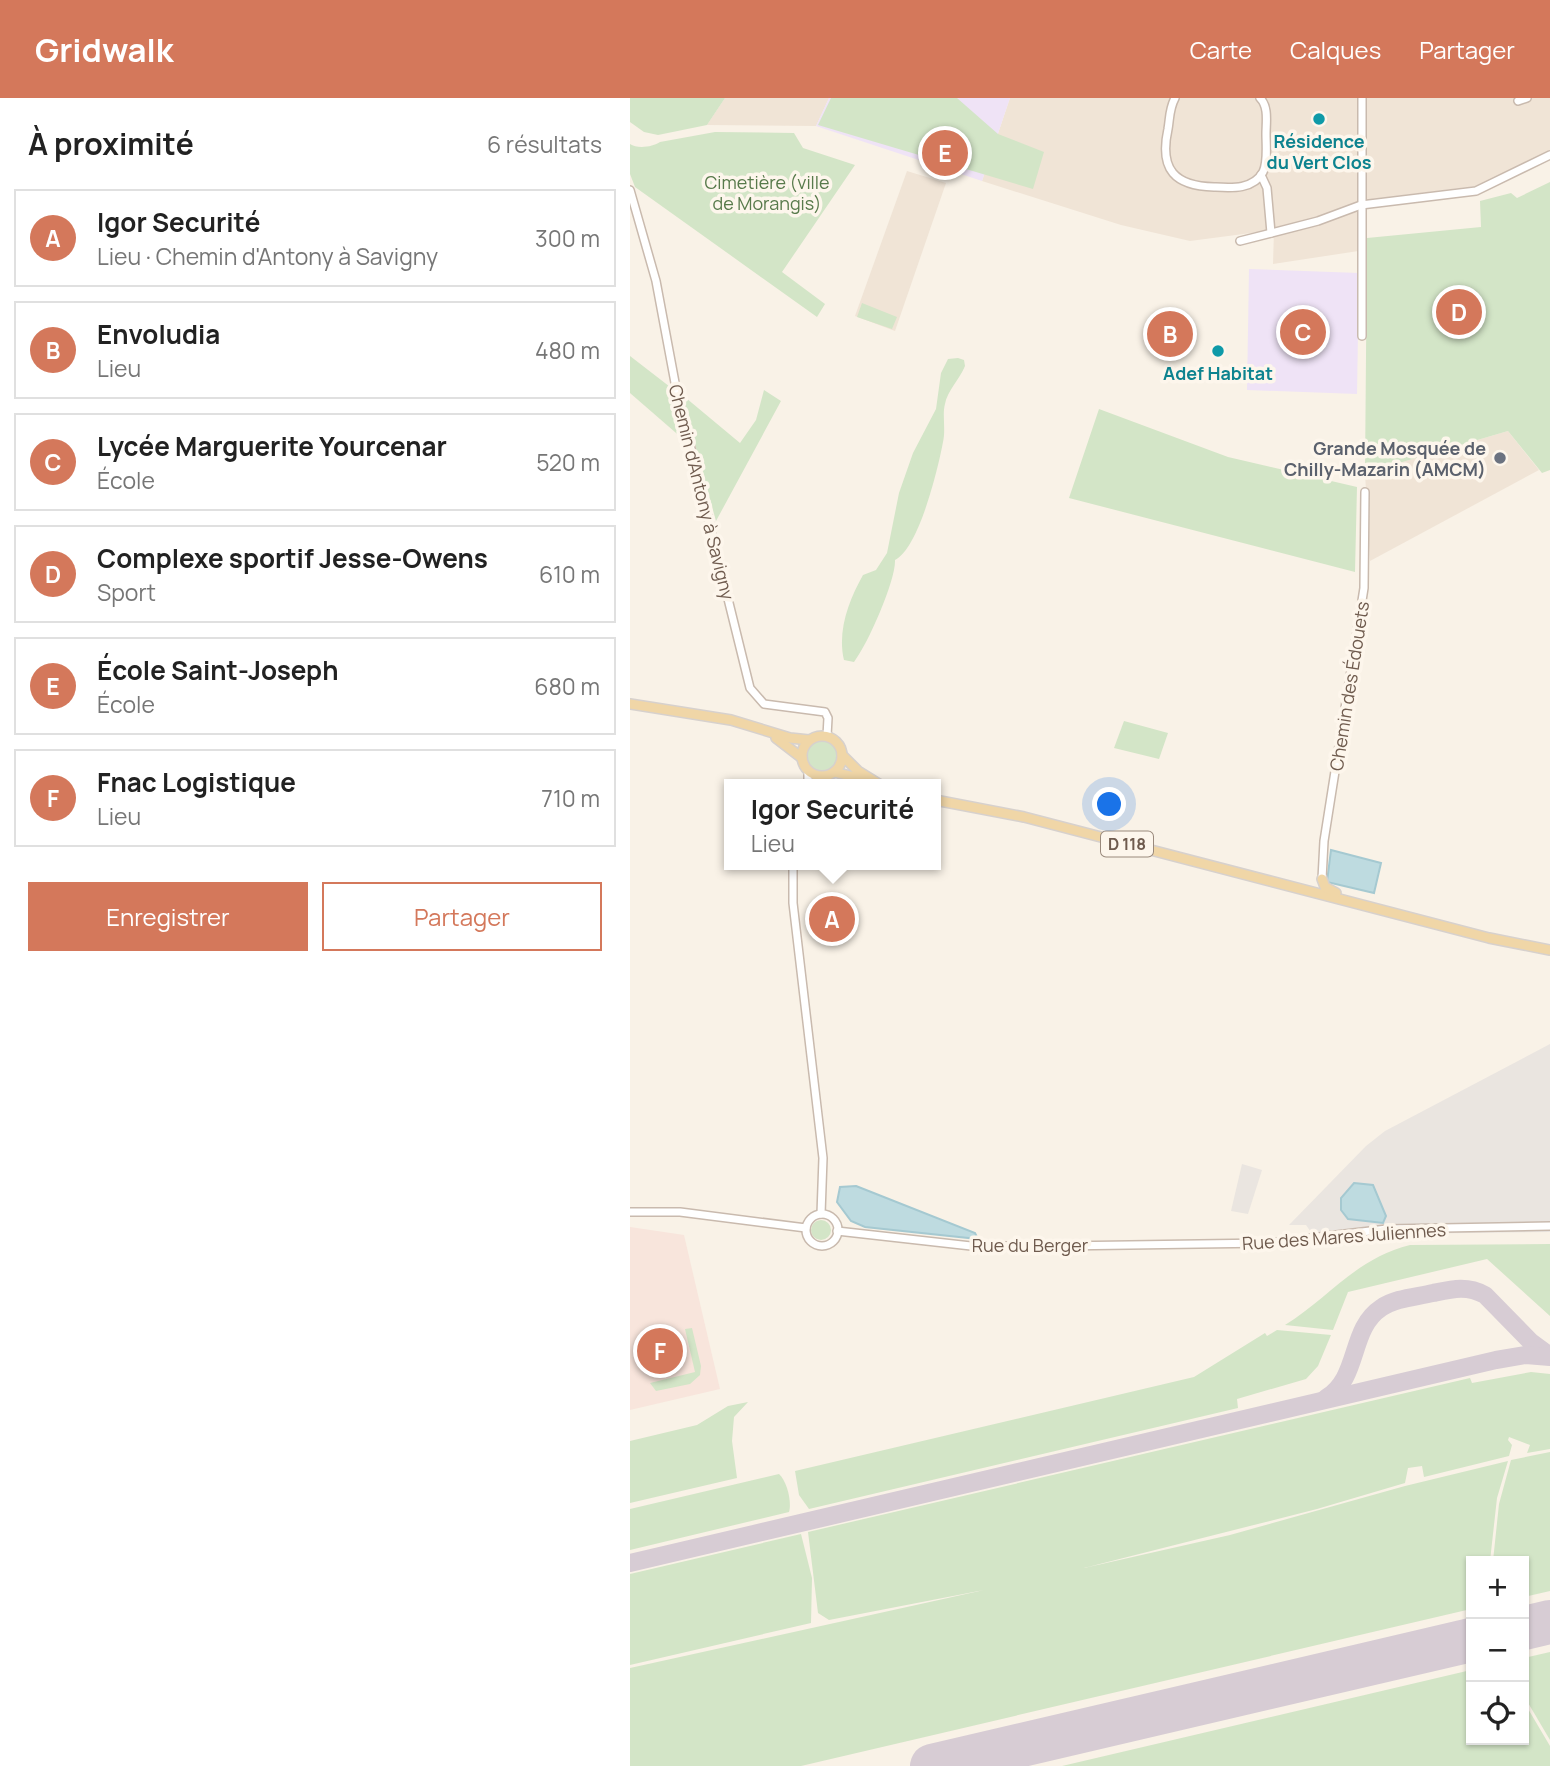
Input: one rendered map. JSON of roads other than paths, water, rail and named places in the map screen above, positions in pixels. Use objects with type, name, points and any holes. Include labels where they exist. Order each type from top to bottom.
[{"type":"main road","points":[[630,704],[731,720],[809,740],[827,736],[837,742],[842,755],[858,771],[870,779]]},
{"type":"main road","points":[[752,727],[787,744],[802,758],[808,770],[854,779]]},
{"type":"main road","points":[[802,758],[803,748],[809,740]]},
{"type":"main road","points":[[830,774],[842,755]]},
{"type":"main road","name":"D 118","points":[[941,801],[1024,817],[1275,883],[1550,950]]},
{"type":"main road","points":[[1275,883],[1284,880],[1317,888],[1322,879]]},
{"type":"main road","points":[[1322,879],[1329,891],[1357,899],[1366,906]]},
{"type":"street","points":[[1175,98],[1166,132],[1167,163],[1177,178],[1194,187],[1235,188],[1250,184],[1261,175],[1265,166],[1266,111],[1260,98]]},
{"type":"street","points":[[1362,98],[1362,337]]},
{"type":"street","points":[[1518,102],[1527,98]]},
{"type":"street","points":[[1240,241],[1342,214],[1361,205],[1476,191],[1550,155]]},
{"type":"street","points":[[1261,175],[1267,188],[1271,233]]},
{"type":"street","name":"Chemin d'Antony à Savigny","points":[[630,190],[656,281],[676,388],[750,688],[764,704],[825,712],[828,718],[827,736]]},
{"type":"street","name":"Chemin des Édouets","points":[[1322,879],[1324,841],[1364,588],[1366,492]]},
{"type":"street","points":[[808,770],[808,779]]},
{"type":"street","points":[[824,779],[830,774]]},
{"type":"street","points":[[793,870],[793,903],[823,1157],[821,1214]]},
{"type":"street","points":[[630,1212],[680,1212],[806,1228]]},
{"type":"street","points":[[821,1214],[834,1220],[837,1231],[831,1242],[820,1245],[809,1239],[806,1228],[812,1217],[821,1214]]},
{"type":"street","name":"Rue des Mares Juliennes","points":[[1223,1244],[1298,1241],[1399,1228],[1550,1226]]},
{"type":"street","name":"Rue du Berger","points":[[837,1231],[971,1246],[1223,1244]]},
{"type":"water","points":[[1331,850],[1381,863],[1374,893],[1327,882]]},
{"type":"water","points":[[1354,1183],[1373,1185],[1386,1216],[1383,1223],[1348,1219],[1341,1210],[1341,1198]]},
{"type":"water","points":[[856,1186],[975,1233],[978,1239],[865,1227],[851,1221],[837,1202],[840,1187]]},
{"type":"place","name":"Résidence du Vert Clos","points":[[1319,119]]},
{"type":"place","name":"École Saint-Joseph","points":[[945,153]]},
{"type":"place","name":"Complexe sportif Jesse-Owens","points":[[1459,312]]},
{"type":"place","name":"Lycée Marguerite Yourcenar","points":[[1303,332]]},
{"type":"place","name":"Envoludia","points":[[1170,334]]},
{"type":"place","name":"Adef Habitat","points":[[1218,351]]},
{"type":"place","name":"Grande Mosquée de Chilly-Mazarin (AMCM)","points":[[1500,458]]},
{"type":"place","name":"Igor Securité","points":[[832,919]]},
{"type":"place","name":"Fnac Logistique","points":[[660,1351]]},
{"type":"park label","name":"Cimetière (ville de Morangis)","points":[[767,192]]}]
